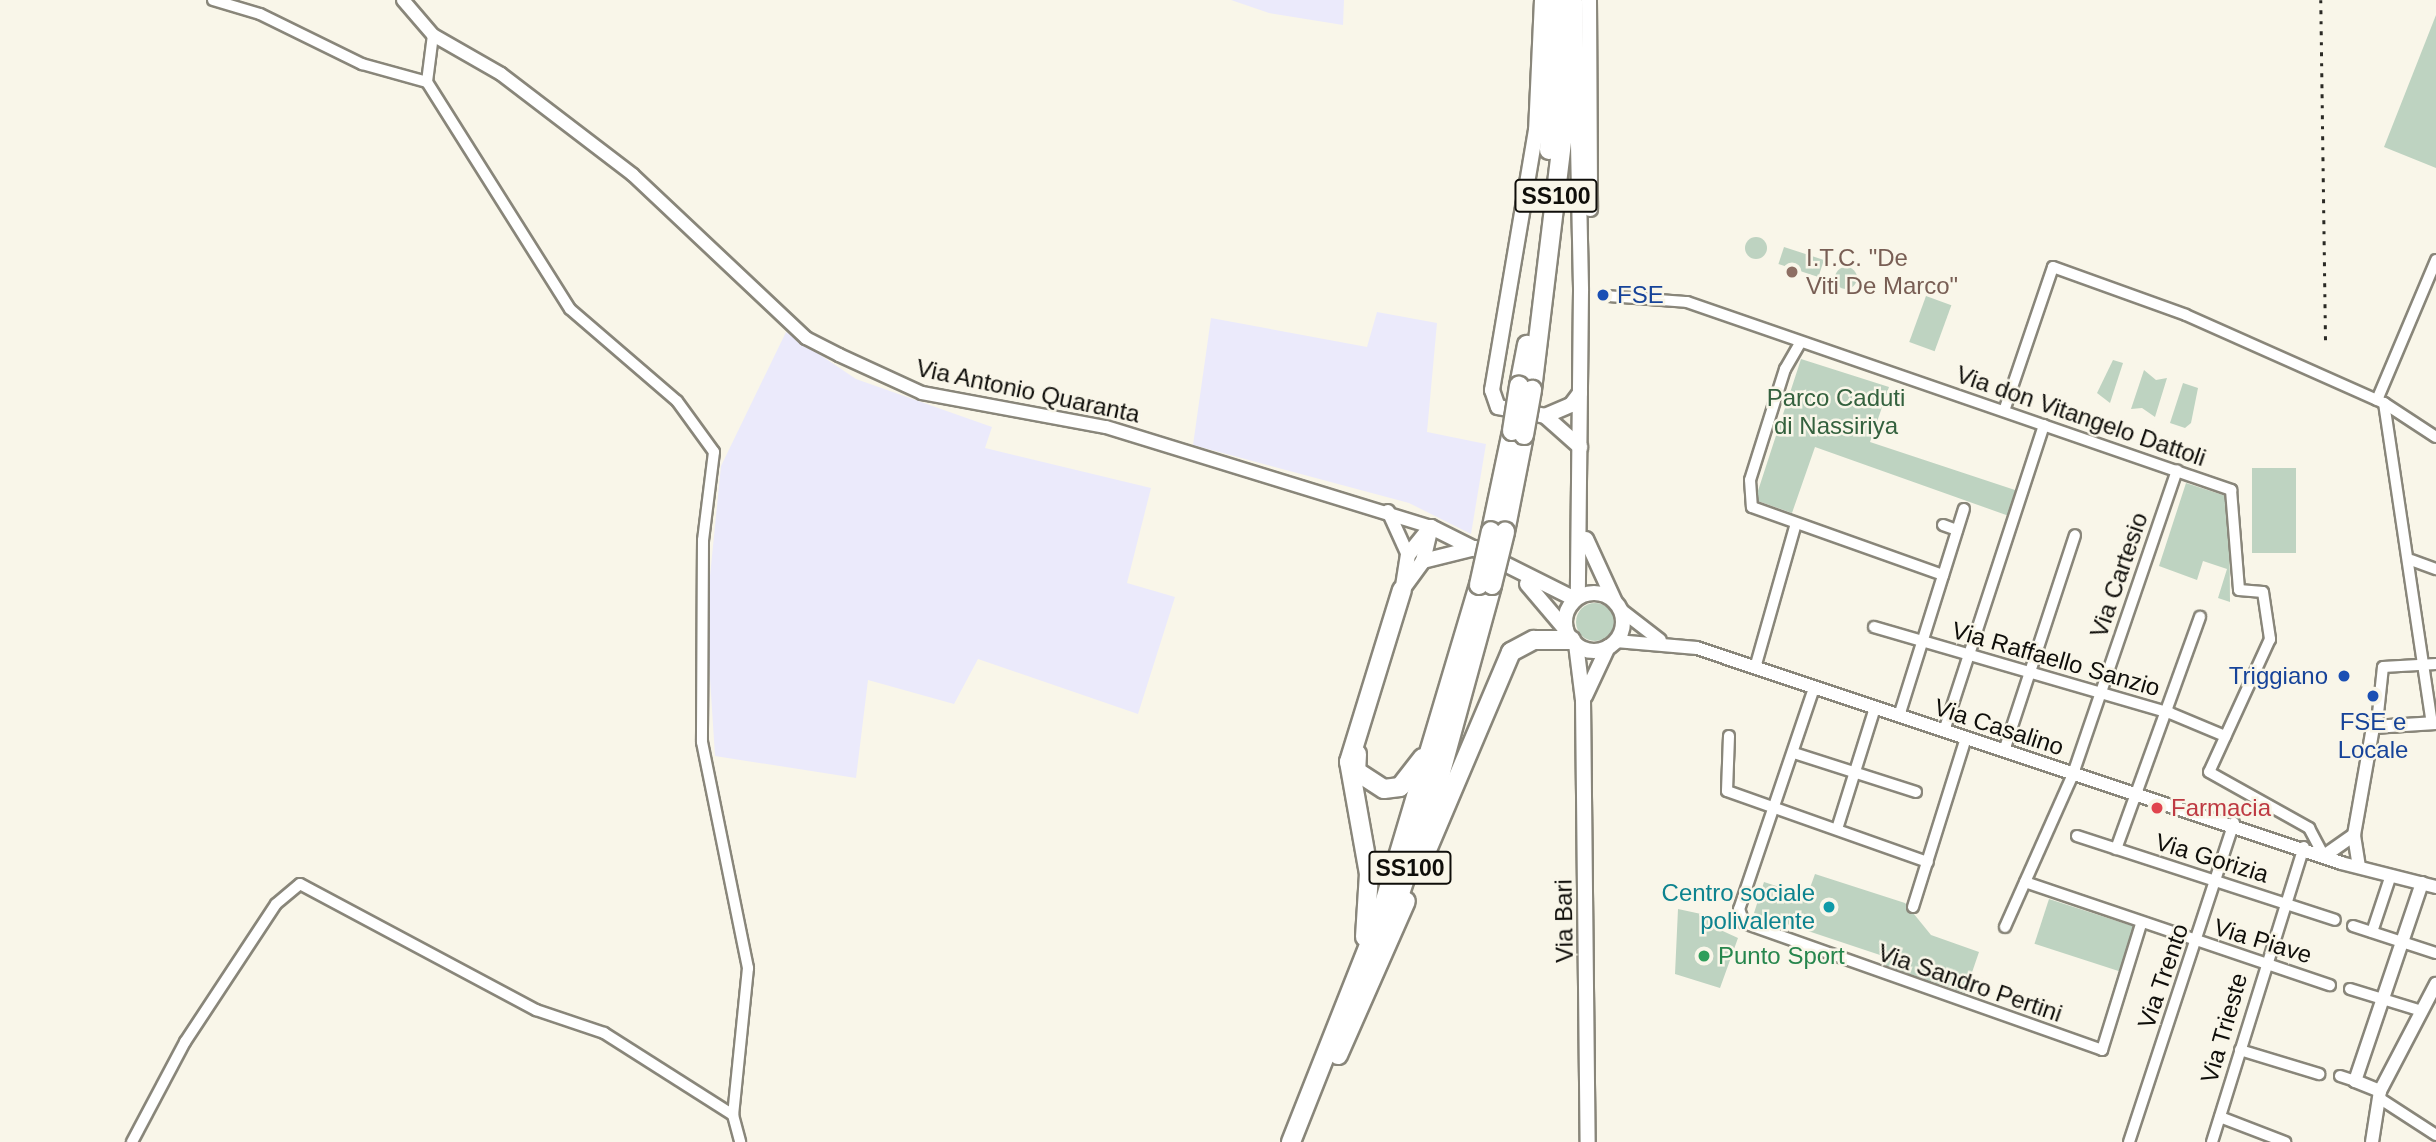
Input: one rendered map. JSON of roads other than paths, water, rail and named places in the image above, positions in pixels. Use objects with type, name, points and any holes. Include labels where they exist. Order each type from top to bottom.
[{"type":"highway","name":"SS100","points":[[1526,388],[1551,128],[1556,0]]},
{"type":"highway","name":"SS100","points":[[1303,1142],[1418,847],[1498,531],[1526,388],[1563,126],[1569,0]]},
{"type":"highway","name":"SS100","points":[[1291,1142],[1361,967],[1485,585]]},
{"type":"highway","name":"SS100","points":[[1361,967],[1369,874],[1349,762],[1402,590]]},
{"type":"highway","name":"SS100","points":[[1338,1055],[1506,662],[1520,644],[1571,639]]},
{"type":"highway","name":"SS100","points":[[1358,729],[1356,771],[1384,789],[1400,787],[1418,772],[1453,680]]},
{"type":"main road","points":[[1542,0],[1536,130],[1492,390],[1498,407],[1545,416],[1581,448]]},
{"type":"main road","points":[[1571,639],[1565,619],[1576,598],[1582,528],[1581,291],[1575,0]]},
{"type":"main road","points":[[1581,291],[1590,218],[1589,0]]},
{"type":"main road","points":[[1545,416],[1571,405],[1580,393]]},
{"type":"main road","points":[[1432,527],[1475,548],[1522,578],[1576,598],[1597,593],[1619,607]]},
{"type":"main road","points":[[1402,590],[1408,555],[1432,527]]},
{"type":"main road","points":[[1402,590],[1423,561],[1432,527]]},
{"type":"main road","points":[[1582,528],[1597,572],[1619,607],[1612,644],[1583,700]]},
{"type":"main road","points":[[1423,561],[1475,548]]},
{"type":"main road","points":[[1522,578],[1571,639],[1612,644]]},
{"type":"main road","name":"Via Bari","points":[[1571,639],[1583,700],[1588,1142]]},
{"type":"street","points":[[213,0],[260,14],[362,64],[428,82]]},
{"type":"street","name":"Via Antonio Quaranta","points":[[403,0],[433,35],[500,74],[633,175],[806,338],[839,355],[922,393],[1106,427],[1388,510],[1432,527]]},
{"type":"street","points":[[433,35],[428,82],[570,309],[677,401],[714,452],[702,540],[702,742],[748,968],[733,1115],[740,1142]]},
{"type":"street","points":[[2377,723],[2434,723],[2422,664],[2412,560],[2380,401],[2436,260]]},
{"type":"street","points":[[2004,411],[2053,267],[2186,315],[2380,401],[2436,437]]},
{"type":"street","points":[[1607,296],[1687,302],[1800,345],[1784,369],[1748,494],[1759,513],[1943,575]]},
{"type":"street","name":"Via don Vitangelo Dattoli","points":[[1800,345],[2004,411],[2231,490],[2239,590],[2263,592],[2268,649],[2225,736]]},
{"type":"street","points":[[1944,731],[2044,425]]},
{"type":"street","name":"Via Cartesio","points":[[2005,927],[2073,774],[2177,470]]},
{"type":"street","points":[[1899,716],[1964,509]]},
{"type":"street","points":[[1388,510],[1408,555]]},
{"type":"street","points":[[1943,526],[1957,530]]},
{"type":"street","points":[[1755,668],[1795,527]]},
{"type":"street","points":[[2004,751],[2075,535]]},
{"type":"street","points":[[2412,560],[2436,569]]},
{"type":"street","name":"Via Casalino","points":[[1619,607],[1661,640]]},
{"type":"street","points":[[2116,849],[2170,713],[2200,617]]},
{"type":"street","name":"Via Raffaello Sanzio","points":[[1874,627],[2099,697],[2170,713],[2225,736]]},
{"type":"street","name":"Via Casalino","points":[[1612,644],[1661,640],[1755,668],[2073,774],[2234,823],[2324,856],[2436,887]]},
{"type":"street","points":[[2359,867],[2354,835],[2377,723],[2383,667],[2436,664]]},
{"type":"street","name":"Via Sandro Pertini","points":[[1814,688],[1740,909],[1744,923],[2102,1050],[2141,924]]},
{"type":"street","points":[[1836,829],[1875,708]]},
{"type":"street","points":[[1729,736],[1727,791],[1928,862]]},
{"type":"street","points":[[2225,736],[2209,772],[2309,828],[2324,856],[2354,835]]},
{"type":"street","points":[[1913,906],[1966,738]]},
{"type":"street","points":[[1794,753],[1916,792]]},
{"type":"street","name":"Via Trento","points":[[2129,1142],[2197,943],[2234,823]]},
{"type":"street","name":"Via Gorizia","points":[[2077,836],[2334,920]]},
{"type":"street","name":"Via Trieste","points":[[2212,1142],[2265,963],[2288,904],[2304,847]]},
{"type":"street","points":[[2372,932],[2391,875]]},
{"type":"street","name":"Via Piave","points":[[2025,882],[2197,943],[2330,985]]},
{"type":"street","points":[[2356,1081],[2422,883]]},
{"type":"street","points":[[132,1142],[185,1042],[276,904],[300,884],[536,1010],[604,1033],[733,1115]]},
{"type":"street","points":[[2353,926],[2436,953]]},
{"type":"street","points":[[2372,1142],[2380,1094],[2436,984]]},
{"type":"street","points":[[2350,989],[2422,1011]]},
{"type":"street","points":[[2240,1050],[2319,1074]]},
{"type":"street","points":[[2340,1076],[2380,1094],[2436,1135]]},
{"type":"street","points":[[2220,1117],[2257,1138],[2285,1142]]},
{"type":"railway","points":[[2321,0],[2326,342]]},
{"type":"place","name":"I.T.C. \"De Viti De Marco\"","points":[[1792,272]]},
{"type":"place","name":"FSE","points":[[1603,295]]},
{"type":"place","name":"Triggiano","points":[[2344,676]]},
{"type":"place","name":"FSE e Locale","points":[[2373,696]]},
{"type":"place","name":"Farmacia","points":[[2157,808]]},
{"type":"place","name":"Centro sociale polivalente","points":[[1829,907]]},
{"type":"place","name":"Punto Sport","points":[[1704,956]]},
{"type":"park label","name":"Parco Caduti di Nassiriya","points":[[1836,412]]}]
